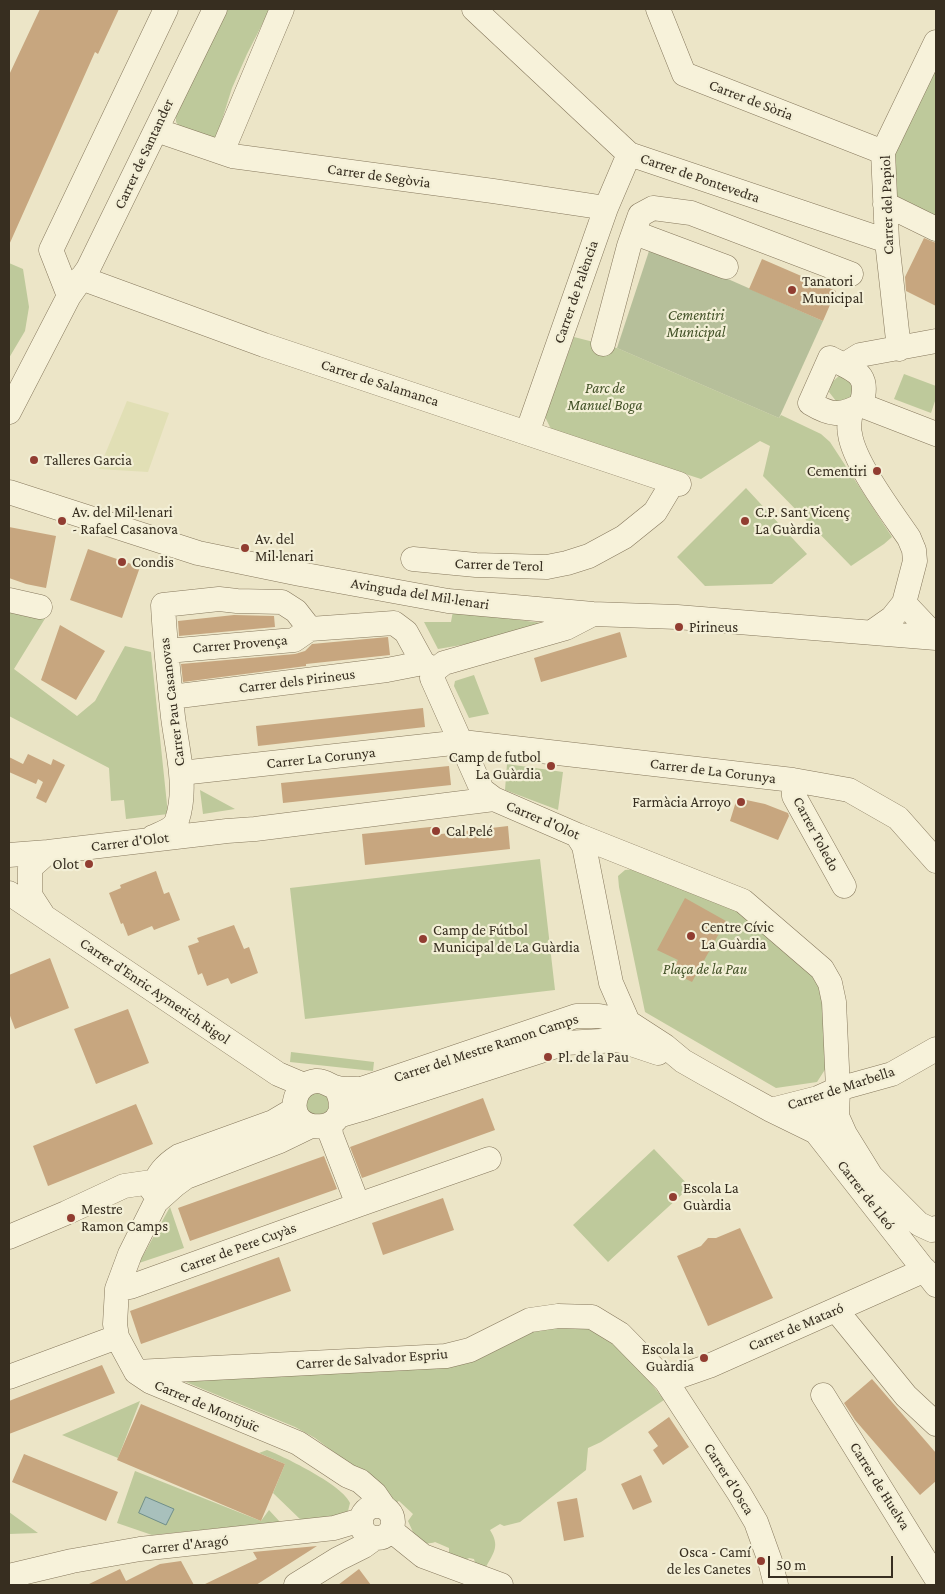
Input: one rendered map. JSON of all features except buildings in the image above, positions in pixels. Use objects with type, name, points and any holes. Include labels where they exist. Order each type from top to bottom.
[{"type":"street","points":[[75,287],[51,250],[166,9]]},
{"type":"street","name":"Carrer de Santander","points":[[9,412],[75,287],[88,269],[215,9]]},
{"type":"street","points":[[222,152],[282,9]]},
{"type":"street","name":"Carrer de Pontevedra","points":[[474,9],[630,154],[887,241]]},
{"type":"street","name":"Carrer de Sòria","points":[[662,12],[684,74],[883,152]]},
{"type":"street","name":"Carrer del Papiol","points":[[899,349],[887,241],[883,152],[934,54]]},
{"type":"street","name":"Carrer de Segòvia","points":[[156,130],[232,156],[502,192],[606,208]]},
{"type":"street","name":"Carrer de Palència","points":[[527,433],[606,208],[630,154]]},
{"type":"street","points":[[885,204],[936,229]]},
{"type":"street","points":[[603,344],[624,297],[629,246],[640,215],[653,208],[691,213],[851,274]]},
{"type":"street","points":[[635,233],[726,267]]},
{"type":"street","points":[[581,280],[591,287],[624,297]]},
{"type":"street","name":"Carrer de Salamanca","points":[[75,287],[264,345],[676,483]]},
{"type":"street","points":[[844,365],[860,355],[936,341]]},
{"type":"street","points":[[872,632],[892,618],[904,603],[915,560],[914,550],[909,538],[862,466],[849,433],[859,400],[877,366],[899,349]]},
{"type":"street","points":[[830,358],[858,372],[859,400],[835,414],[825,412],[810,403],[830,358]]},
{"type":"street","points":[[859,400],[936,434]]},
{"type":"street","points":[[825,412],[835,438],[862,466]]},
{"type":"street","name":"Carrer de Terol","points":[[413,560],[476,565],[546,567],[567,563],[589,556],[624,536],[654,512],[676,483]]},
{"type":"street","name":"Avinguda del Mil·lenari","points":[[9,492],[198,553],[448,601],[593,614],[648,615],[936,638]]},
{"type":"street","name":"Carrer Pau Casanovas","points":[[147,840],[171,828],[177,822],[181,799],[181,773],[171,697],[163,605],[219,599],[282,602],[296,612],[310,629]]},
{"type":"street","points":[[9,600],[40,607]]},
{"type":"street","points":[[904,603],[936,638]]},
{"type":"street","name":"Carrer dels Pirineus","points":[[171,697],[387,670],[429,667],[566,628],[593,614]]},
{"type":"street","points":[[310,629],[394,624],[406,632],[429,667],[432,678],[482,790],[494,799]]},
{"type":"street","name":"Carrer Provença","points":[[167,651],[294,640],[310,629]]},
{"type":"street","name":"Carrer La Corunya","points":[[181,773],[462,742]]},
{"type":"street","name":"Carrer de La Corunya","points":[[462,742],[793,780],[848,790],[898,818],[936,861]]},
{"type":"street","name":"Carrer Toledo","points":[[793,780],[794,796],[844,886]]},
{"type":"street","name":"Carrer Pau Casanovas","points":[[181,799],[187,816],[194,825],[227,831]]},
{"type":"street","name":"Carrer d'Olot","points":[[13,856],[255,829],[494,799],[577,835],[743,901],[822,969],[830,983],[834,1002],[828,1094]]},
{"type":"street","points":[[577,835],[584,846],[611,983],[607,1004],[618,1027]]},
{"type":"street","points":[[44,917],[30,895],[30,868],[48,852]]},
{"type":"street","name":"Carrer d'Olot","points":[[9,873],[22,863],[48,852]]},
{"type":"street","name":"Carrer d'Enric Aymerich Rigol","points":[[9,893],[278,1074],[304,1085]]},
{"type":"street","points":[[576,1016],[611,983]]},
{"type":"street","name":"Carrer del Mestre Ramon Camps","points":[[304,1085],[318,1081],[330,1084],[336,1088],[361,1089],[576,1016],[599,1016],[618,1027],[665,1046],[683,1062],[816,1132]]},
{"type":"street","name":"Carrer del Mestre Ramon Camps","points":[[9,1237],[75,1210],[124,1186],[157,1177],[186,1177],[326,1122],[618,1027]]},
{"type":"street","name":"Carrer de Marbella","points":[[771,1110],[892,1074],[936,1048]]},
{"type":"street","points":[[304,1085],[296,1095],[295,1109],[298,1116],[304,1123],[326,1122]]},
{"type":"street","points":[[326,1122],[341,1101],[336,1088]]},
{"type":"street","points":[[828,1094],[816,1132],[834,1138],[919,1224],[932,1230],[936,1228]]},
{"type":"street","points":[[828,1094],[846,1134],[872,1176]]},
{"type":"street","name":"Carrer del Mestre Ramon Camps","points":[[157,1177],[168,1163],[179,1156],[273,1122],[295,1109]]},
{"type":"street","points":[[326,1122],[358,1206]]},
{"type":"street","name":"Carrer de Lleó","points":[[816,1132],[930,1278]]},
{"type":"street","name":"Carrer de Pere Cuyàs","points":[[117,1289],[130,1287],[489,1159]]},
{"type":"street","name":"Carrer de Montjuïc","points":[[149,1216],[148,1203],[157,1177]]},
{"type":"street","name":"Carrer de Montjuïc","points":[[186,1177],[156,1202],[130,1254],[117,1289],[115,1324],[117,1337],[136,1372],[151,1382],[298,1443],[348,1476],[360,1481],[375,1494],[363,1530],[370,1537],[383,1534]]},
{"type":"street","points":[[124,1186],[149,1216]]},
{"type":"street","name":"Carrer de Mataró","points":[[666,1381],[709,1366],[836,1310],[930,1278]]},
{"type":"street","points":[[836,1310],[906,1396],[936,1424]]},
{"type":"street","name":"Carrer de Salvador Espriu","points":[[136,1372],[446,1356],[470,1350],[530,1320],[558,1316],[592,1317],[620,1334],[666,1381]]},
{"type":"street","points":[[9,1377],[117,1337]]},
{"type":"street","name":"Carrer d'Osca","points":[[666,1381],[756,1522],[770,1560],[776,1585]]},
{"type":"street","name":"Carrer de Huelva","points":[[823,1395],[930,1557],[936,1578]]},
{"type":"street","name":"Carrer d'Aragó","points":[[9,1576],[72,1561],[140,1550],[334,1528],[370,1512]]},
{"type":"street","points":[[296,1585],[383,1534],[424,1556],[501,1585]]},
{"type":"shaded area","points":[[127,401],[169,413],[148,472],[99,469]]},
{"type":"green space","points":[[228,9],[270,9],[232,88],[216,139],[179,126],[176,122],[176,115]]},
{"type":"green space","points":[[936,62],[936,219],[896,199],[894,151]]},
{"type":"green space","name":"Cementiri Municipal","points":[[651,245],[823,321],[779,418],[617,348]]},
{"type":"green space","points":[[9,263],[23,269],[29,307],[25,331],[9,358]]},
{"type":"green space","name":"Parc de Manuel Boga","points":[[574,337],[617,348],[779,418],[781,415],[821,434],[830,442],[892,537],[851,566],[763,476],[770,446],[760,441],[701,479],[552,431],[545,417]]},
{"type":"green space","points":[[904,374],[936,386],[936,398],[931,413],[894,399]]},
{"type":"green space","points":[[839,376],[843,376],[857,389],[848,402],[836,401],[829,392],[832,382]]},
{"type":"green space","name":"C.P. Sant Vicenç La Guàrdia","points":[[746,488],[807,554],[772,584],[705,586],[677,557]]},
{"type":"green space","points":[[9,604],[46,617],[14,669],[77,716],[95,701],[125,646],[151,652],[168,814],[126,819],[124,800],[111,801],[109,768],[9,716]]},
{"type":"green space","points":[[453,611],[549,624],[468,648],[467,644],[438,649],[424,622],[451,622]]},
{"type":"green space","points":[[474,675],[489,714],[469,718],[454,686],[455,681]]},
{"type":"green space","points":[[507,764],[563,772],[558,810],[505,790]]},
{"type":"green space","points":[[200,790],[235,809],[203,814]]},
{"type":"green space","name":"Camp de Fútbol Municipal de La Guàrdia","points":[[540,859],[555,990],[305,1019],[290,888]]},
{"type":"green space","name":"Plaça de la Pau","points":[[635,869],[740,909],[821,983],[826,1068],[817,1082],[776,1088],[645,1012],[618,876],[625,870]]},
{"type":"green space","points":[[291,1052],[374,1062],[373,1071],[290,1062]]},
{"type":"green space","points":[[327,1090],[329,1111],[317,1116],[305,1110],[306,1092]]},
{"type":"green space","points":[[654,1149],[690,1187],[608,1262],[573,1225]]},
{"type":"green space","points":[[170,1207],[184,1248],[139,1263]]},
{"type":"green space","points":[[546,1326],[585,1326],[631,1357],[664,1400],[601,1442],[588,1448],[586,1470],[520,1522],[504,1526],[500,1524],[490,1530],[495,1540],[495,1549],[486,1567],[475,1563],[474,1559],[469,1558],[465,1560],[449,1555],[449,1548],[435,1542],[424,1543],[417,1539],[408,1521],[413,1514],[399,1501],[395,1503],[315,1438],[295,1427],[176,1378],[501,1343]]},
{"type":"green space","points":[[140,1401],[118,1458],[62,1435]]},
{"type":"green space","points":[[267,1450],[300,1465],[337,1489],[350,1503],[348,1511],[341,1517],[302,1521],[273,1493],[285,1464],[259,1453]]},
{"type":"green space","points":[[135,1471],[261,1521],[269,1510],[280,1522],[152,1535],[117,1523]]},
{"type":"green space","points":[[9,1512],[38,1533],[9,1534]]},
{"type":"water","points":[[146,1497],[174,1509],[166,1525],[139,1513]]},
{"type":"place","name":"Tanatori Municipal","points":[[792,290]]},
{"type":"place","name":"Talleres Garcia","points":[[34,460]]},
{"type":"place","name":"Cementiri","points":[[877,471]]},
{"type":"place","name":"Av. del Mil·lenari - Rafael Casanova","points":[[62,521]]},
{"type":"place","name":"C.P. Sant Vicenç La Guàrdia","points":[[745,521]]},
{"type":"place","name":"Av. del Mil·lenari","points":[[245,548]]},
{"type":"place","name":"Condis","points":[[122,562]]},
{"type":"place","name":"Pirineus","points":[[679,627]]},
{"type":"place","name":"Camp de futbol La Guàrdia","points":[[551,766]]},
{"type":"place","name":"Farmàcia Arroyo","points":[[741,802]]},
{"type":"place","name":"Cal Pelé","points":[[436,831]]},
{"type":"place","name":"Olot","points":[[89,864]]},
{"type":"place","name":"Centre Cívic La Guàrdia","points":[[691,936]]},
{"type":"place","name":"Camp de Fútbol Municipal de La Guàrdia","points":[[423,939]]},
{"type":"place","name":"Pl. de la Pau","points":[[548,1057]]},
{"type":"place","name":"Escola La Guàrdia","points":[[673,1197]]},
{"type":"place","name":"Mestre Ramon Camps","points":[[71,1218]]},
{"type":"place","name":"Escola la Guàrdia","points":[[704,1358]]},
{"type":"place","name":"Osca - Camí de les Canetes","points":[[761,1561]]}]
